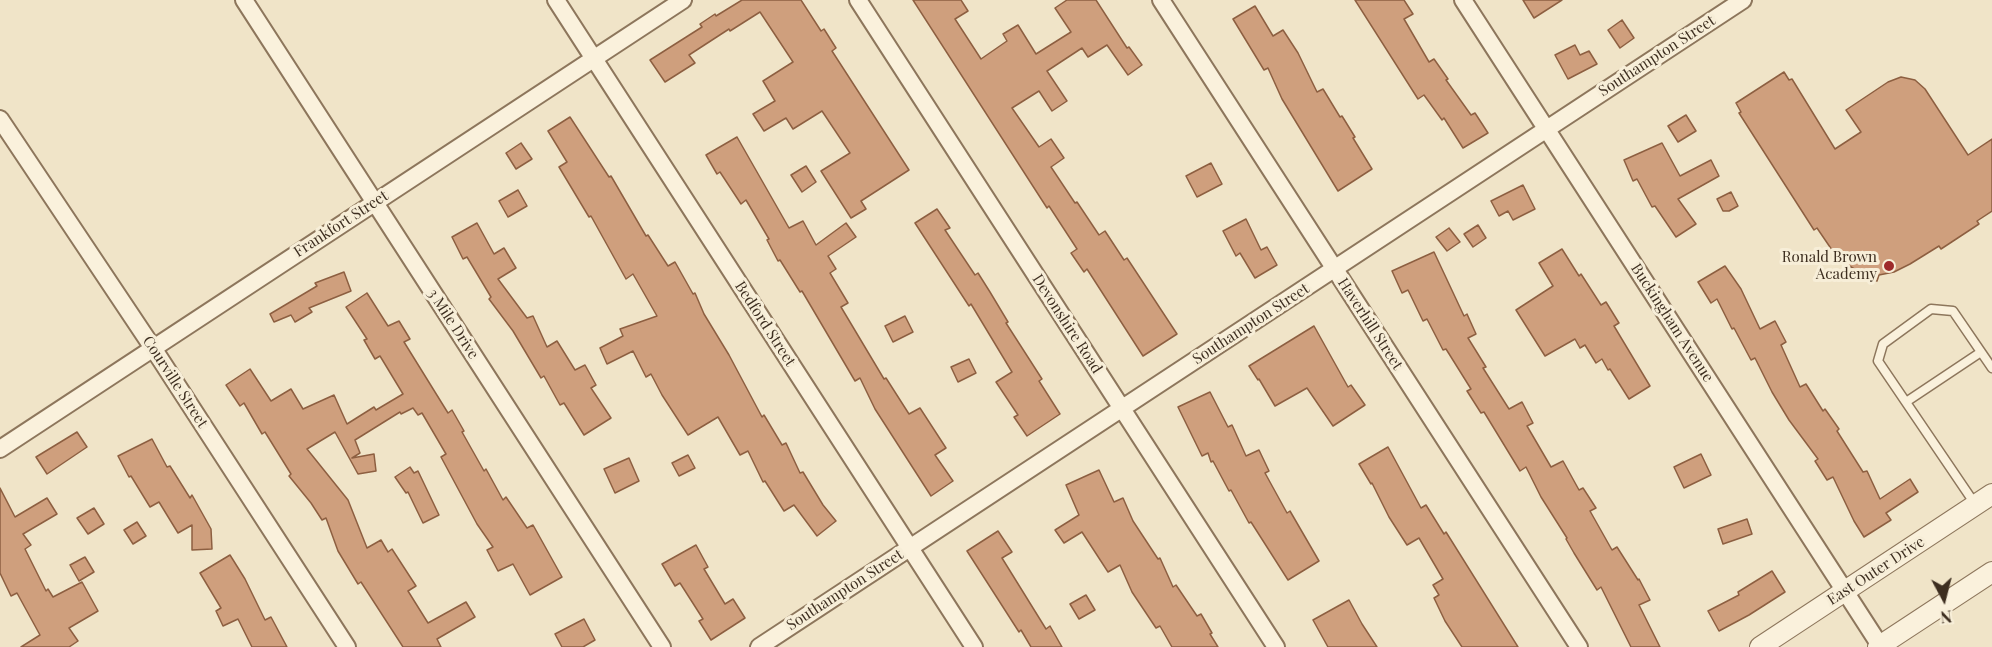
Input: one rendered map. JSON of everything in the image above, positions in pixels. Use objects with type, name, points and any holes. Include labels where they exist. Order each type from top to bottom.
[{"type":"street","name":"3 Mile Drive","points":[[244,0],[662,647]]},
{"type":"street","name":"Bedford Street","points":[[556,0],[974,647]]},
{"type":"street","name":"Frankfort Street","points":[[0,449],[683,0]]},
{"type":"street","name":"Devonshire Road","points":[[858,0],[1276,647]]},
{"type":"street","name":"Haverhill Street","points":[[1161,0],[1579,647]]},
{"type":"street","name":"Buckingham Avenue","points":[[1463,0],[1880,646]]},
{"type":"street","name":"Southampton Street","points":[[759,647],[1743,0]]},
{"type":"street","name":"Courville Street","points":[[0,119],[153,348],[346,647]]},
{"type":"street","name":"East Outer Drive","points":[[1760,647],[1984,500]]},
{"type":"street","points":[[1880,646],[1992,572]]},
{"type":"lane","points":[[1984,500],[1906,402],[1878,361],[1883,344],[1931,309],[1953,311],[1992,368]]},
{"type":"lane","points":[[1906,402],[1981,352]]},
{"type":"building","points":[[742,0],[801,0],[821,31],[824,29],[836,48],[832,51],[909,170],[861,201],[866,209],[851,218],[821,171],[850,153],[822,111],[793,129],[786,118],[764,131],[753,114],[775,101],[763,81],[793,62],[760,12],[689,55],[695,63],[665,82],[650,60],[702,27],[700,24],[715,14],[716,16]]},
{"type":"building","points":[[913,0],[961,0],[968,11],[955,19],[981,59],[1007,41],[1003,34],[1018,25],[1036,54],[1071,32],[1055,8],[1067,0],[1096,0],[1127,48],[1129,47],[1142,65],[1128,75],[1107,45],[1088,57],[1082,48],[1047,71],[1067,101],[1052,111],[1039,91],[1012,108],[1039,147],[1051,139],[1064,158],[1051,167],[1099,235],[1105,231],[1124,260],[1127,258],[1177,334],[1143,356],[1087,269],[1084,272],[1071,253],[1077,249],[1049,206],[1047,208]]},
{"type":"building","points":[[1355,0],[1404,0],[1413,14],[1404,19],[1429,62],[1434,59],[1471,115],[1475,113],[1488,133],[1463,148],[1444,118],[1442,120],[1424,95],[1418,99]]},
{"type":"building","points":[[1523,0],[1562,0],[1534,18]]},
{"type":"building","points":[[1255,6],[1273,36],[1283,30],[1298,53],[1317,92],[1323,89],[1355,137],[1353,138],[1372,169],[1338,191],[1282,99],[1268,68],[1264,70],[1233,19]]},
{"type":"building","points":[[1622,20],[1634,38],[1620,48],[1608,30]]},
{"type":"building","points":[[1575,45],[1580,55],[1589,51],[1597,64],[1568,79],[1555,55]]},
{"type":"building","points":[[1784,72],[1789,80],[1792,79],[1835,149],[1861,132],[1846,110],[1888,82],[1901,77],[1915,80],[1925,89],[1968,155],[1992,139],[1992,211],[1977,221],[1979,224],[1941,249],[1939,246],[1894,272],[1879,275],[1877,281],[1855,277],[1856,270],[1843,262],[1817,228],[1814,230],[1739,113],[1741,112],[1736,103]]},
{"type":"building","points":[[1686,115],[1696,131],[1678,142],[1668,126]]},
{"type":"building","points":[[570,117],[609,177],[611,176],[646,236],[648,235],[668,266],[675,262],[693,294],[695,293],[704,314],[762,417],[764,415],[782,445],[786,443],[800,473],[803,472],[823,505],[836,521],[817,536],[794,505],[784,511],[765,481],[763,482],[748,451],[740,455],[718,417],[688,435],[651,374],[646,377],[633,351],[607,364],[600,348],[623,336],[620,329],[657,316],[633,274],[626,279],[591,216],[589,217],[559,167],[567,162],[548,131]]},
{"type":"building","points":[[737,137],[789,228],[803,221],[816,245],[846,223],[856,237],[828,256],[836,269],[830,273],[848,303],[841,307],[884,379],[886,378],[909,414],[920,408],[946,448],[935,455],[953,481],[931,496],[875,409],[860,378],[855,381],[802,291],[800,292],[780,260],[778,261],[767,240],[769,239],[746,200],[741,204],[720,172],[717,174],[706,155]]},
{"type":"building","points":[[521,143],[532,159],[516,169],[506,153]]},
{"type":"building","points":[[1662,143],[1680,176],[1711,160],[1719,176],[1678,199],[1696,224],[1676,237],[1655,206],[1652,207],[1637,179],[1633,181],[1624,160]]},
{"type":"building","points":[[1211,163],[1222,184],[1197,197],[1186,176]]},
{"type":"building","points":[[806,166],[816,182],[802,192],[791,175]]},
{"type":"building","points":[[1523,185],[1535,209],[1513,220],[1508,211],[1499,216],[1491,201]]},
{"type":"building","points":[[518,190],[527,206],[508,217],[499,201]]},
{"type":"building","points":[[1731,192],[1738,206],[1729,211],[1723,211],[1717,199]]},
{"type":"building","points":[[937,209],[950,228],[945,230],[975,275],[978,273],[990,292],[1008,322],[1006,323],[1042,379],[1039,381],[1060,414],[1027,436],[1014,417],[1018,415],[996,382],[1012,372],[971,304],[969,306],[915,223]]},
{"type":"building","points":[[1246,219],[1261,250],[1267,247],[1277,265],[1255,278],[1240,253],[1236,256],[1223,231]]},
{"type":"building","points":[[477,223],[494,254],[504,248],[516,268],[498,279],[527,318],[533,316],[547,347],[557,341],[575,370],[585,365],[596,385],[591,388],[611,418],[584,435],[564,403],[560,405],[544,376],[541,378],[513,331],[489,299],[491,297],[467,257],[463,259],[452,237]]},
{"type":"building","points":[[1478,225],[1486,238],[1473,247],[1464,234]]},
{"type":"building","points":[[1449,228],[1460,242],[1447,251],[1436,237]]},
{"type":"building","points":[[1562,249],[1601,305],[1606,302],[1619,323],[1614,326],[1650,386],[1629,399],[1602,359],[1596,363],[1585,345],[1580,348],[1575,339],[1545,356],[1516,310],[1553,286],[1539,263]]},
{"type":"building","points":[[1434,252],[1464,316],[1467,314],[1476,334],[1468,338],[1486,367],[1483,368],[1509,409],[1522,402],[1533,423],[1527,426],[1551,467],[1563,461],[1579,490],[1583,488],[1596,508],[1590,511],[1612,550],[1617,547],[1639,579],[1650,600],[1639,605],[1660,647],[1631,647],[1601,587],[1597,590],[1541,497],[1526,467],[1520,471],[1484,412],[1481,413],[1467,391],[1471,389],[1446,349],[1443,350],[1427,319],[1423,321],[1408,290],[1402,293],[1392,271]]},
{"type":"building","points":[[1725,266],[1741,289],[1760,329],[1775,321],[1786,342],[1781,345],[1800,387],[1806,384],[1823,411],[1825,409],[1863,472],[1867,471],[1880,499],[1910,479],[1918,492],[1886,513],[1891,520],[1864,537],[1833,477],[1827,480],[1815,461],[1818,459],[1789,420],[1755,358],[1751,360],[1717,299],[1711,303],[1698,282]]},
{"type":"building","points":[[344,272],[351,291],[309,308],[312,312],[295,322],[291,315],[274,322],[270,314],[317,286],[315,283]]},
{"type":"building","points":[[367,293],[388,326],[399,321],[410,339],[404,342],[448,413],[452,410],[484,471],[486,469],[503,500],[506,497],[527,528],[533,525],[562,577],[530,595],[513,564],[498,571],[487,550],[493,547],[477,524],[441,457],[446,454],[422,413],[418,415],[413,408],[401,414],[400,412],[355,440],[360,453],[352,458],[374,454],[376,471],[358,474],[335,432],[307,449],[348,500],[367,548],[381,540],[388,552],[392,549],[416,586],[408,591],[428,623],[466,602],[475,617],[437,639],[441,647],[403,647],[361,582],[358,584],[338,551],[326,518],[322,520],[289,476],[291,474],[265,432],[262,434],[244,403],[240,406],[226,385],[250,369],[271,401],[291,389],[303,409],[334,395],[347,424],[374,407],[376,410],[403,394],[380,356],[375,359],[364,340],[367,339],[346,307]]},
{"type":"building","points":[[905,316],[913,332],[893,342],[885,326]]},
{"type":"building","points":[[1314,326],[1348,387],[1351,385],[1365,405],[1333,426],[1307,388],[1275,406],[1249,366]]},
{"type":"building","points":[[969,359],[976,373],[958,382],[951,367]]},
{"type":"building","points":[[1210,392],[1228,427],[1232,425],[1246,456],[1259,450],[1269,471],[1265,473],[1287,513],[1290,511],[1319,561],[1288,580],[1251,522],[1249,523],[1213,461],[1211,462],[1208,453],[1202,456],[1178,407]]},
{"type":"building","points":[[77,432],[87,447],[47,474],[36,457]]},
{"type":"building","points":[[152,439],[167,467],[170,466],[190,498],[192,495],[211,529],[212,549],[192,550],[192,525],[178,533],[159,502],[150,507],[131,476],[129,477],[118,456]]},
{"type":"building","points":[[1388,447],[1421,508],[1426,505],[1444,534],[1446,532],[1518,647],[1462,647],[1445,621],[1434,598],[1439,595],[1433,585],[1443,579],[1419,538],[1407,545],[1359,464]]},
{"type":"building","points":[[1701,454],[1711,475],[1684,488],[1674,467]]},
{"type":"building","points":[[688,455],[695,468],[679,476],[672,463]]},
{"type":"building","points":[[629,458],[639,481],[615,493],[604,469]]},
{"type":"building","points":[[410,467],[414,473],[418,471],[439,515],[423,523],[408,492],[406,493],[395,477]]},
{"type":"building","points":[[1099,470],[1114,502],[1123,498],[1133,521],[1158,559],[1160,558],[1173,587],[1176,585],[1197,616],[1201,614],[1218,647],[1172,647],[1160,626],[1156,628],[1132,592],[1120,565],[1108,572],[1082,532],[1064,543],[1055,530],[1079,515],[1066,485]]},
{"type":"building","points":[[0,488],[15,517],[47,498],[57,514],[23,534],[31,545],[25,549],[46,591],[48,589],[53,597],[82,582],[98,611],[69,628],[78,641],[69,647],[21,647],[40,635],[17,593],[11,596],[0,573]]},
{"type":"building","points":[[94,508],[104,524],[88,534],[77,518]]},
{"type":"building","points":[[1747,519],[1752,534],[1723,544],[1718,529]]},
{"type":"building","points":[[137,522],[146,536],[133,544],[124,530]]},
{"type":"building","points":[[998,531],[1012,552],[1002,558],[1046,629],[1050,626],[1062,647],[1031,647],[967,551]]},
{"type":"building","points":[[696,545],[708,567],[704,569],[725,604],[733,599],[745,618],[711,640],[699,621],[703,619],[680,583],[675,586],[662,564]]},
{"type":"building","points":[[230,555],[245,579],[265,620],[271,617],[287,647],[252,647],[238,619],[223,626],[216,611],[221,608],[200,573]]},
{"type":"building","points":[[85,557],[94,572],[79,581],[70,565]]},
{"type":"building","points":[[1772,571],[1785,592],[1719,631],[1708,611],[1739,595],[1738,592]]},
{"type":"building","points":[[1086,595],[1095,610],[1079,619],[1070,604]]},
{"type":"building","points":[[1349,600],[1377,647],[1328,647],[1313,620]]},
{"type":"building","points":[[584,619],[595,640],[583,647],[562,647],[555,634]]},
{"type":"place","name":"Ronald Brown Academy","points":[[1889,266]]}]
